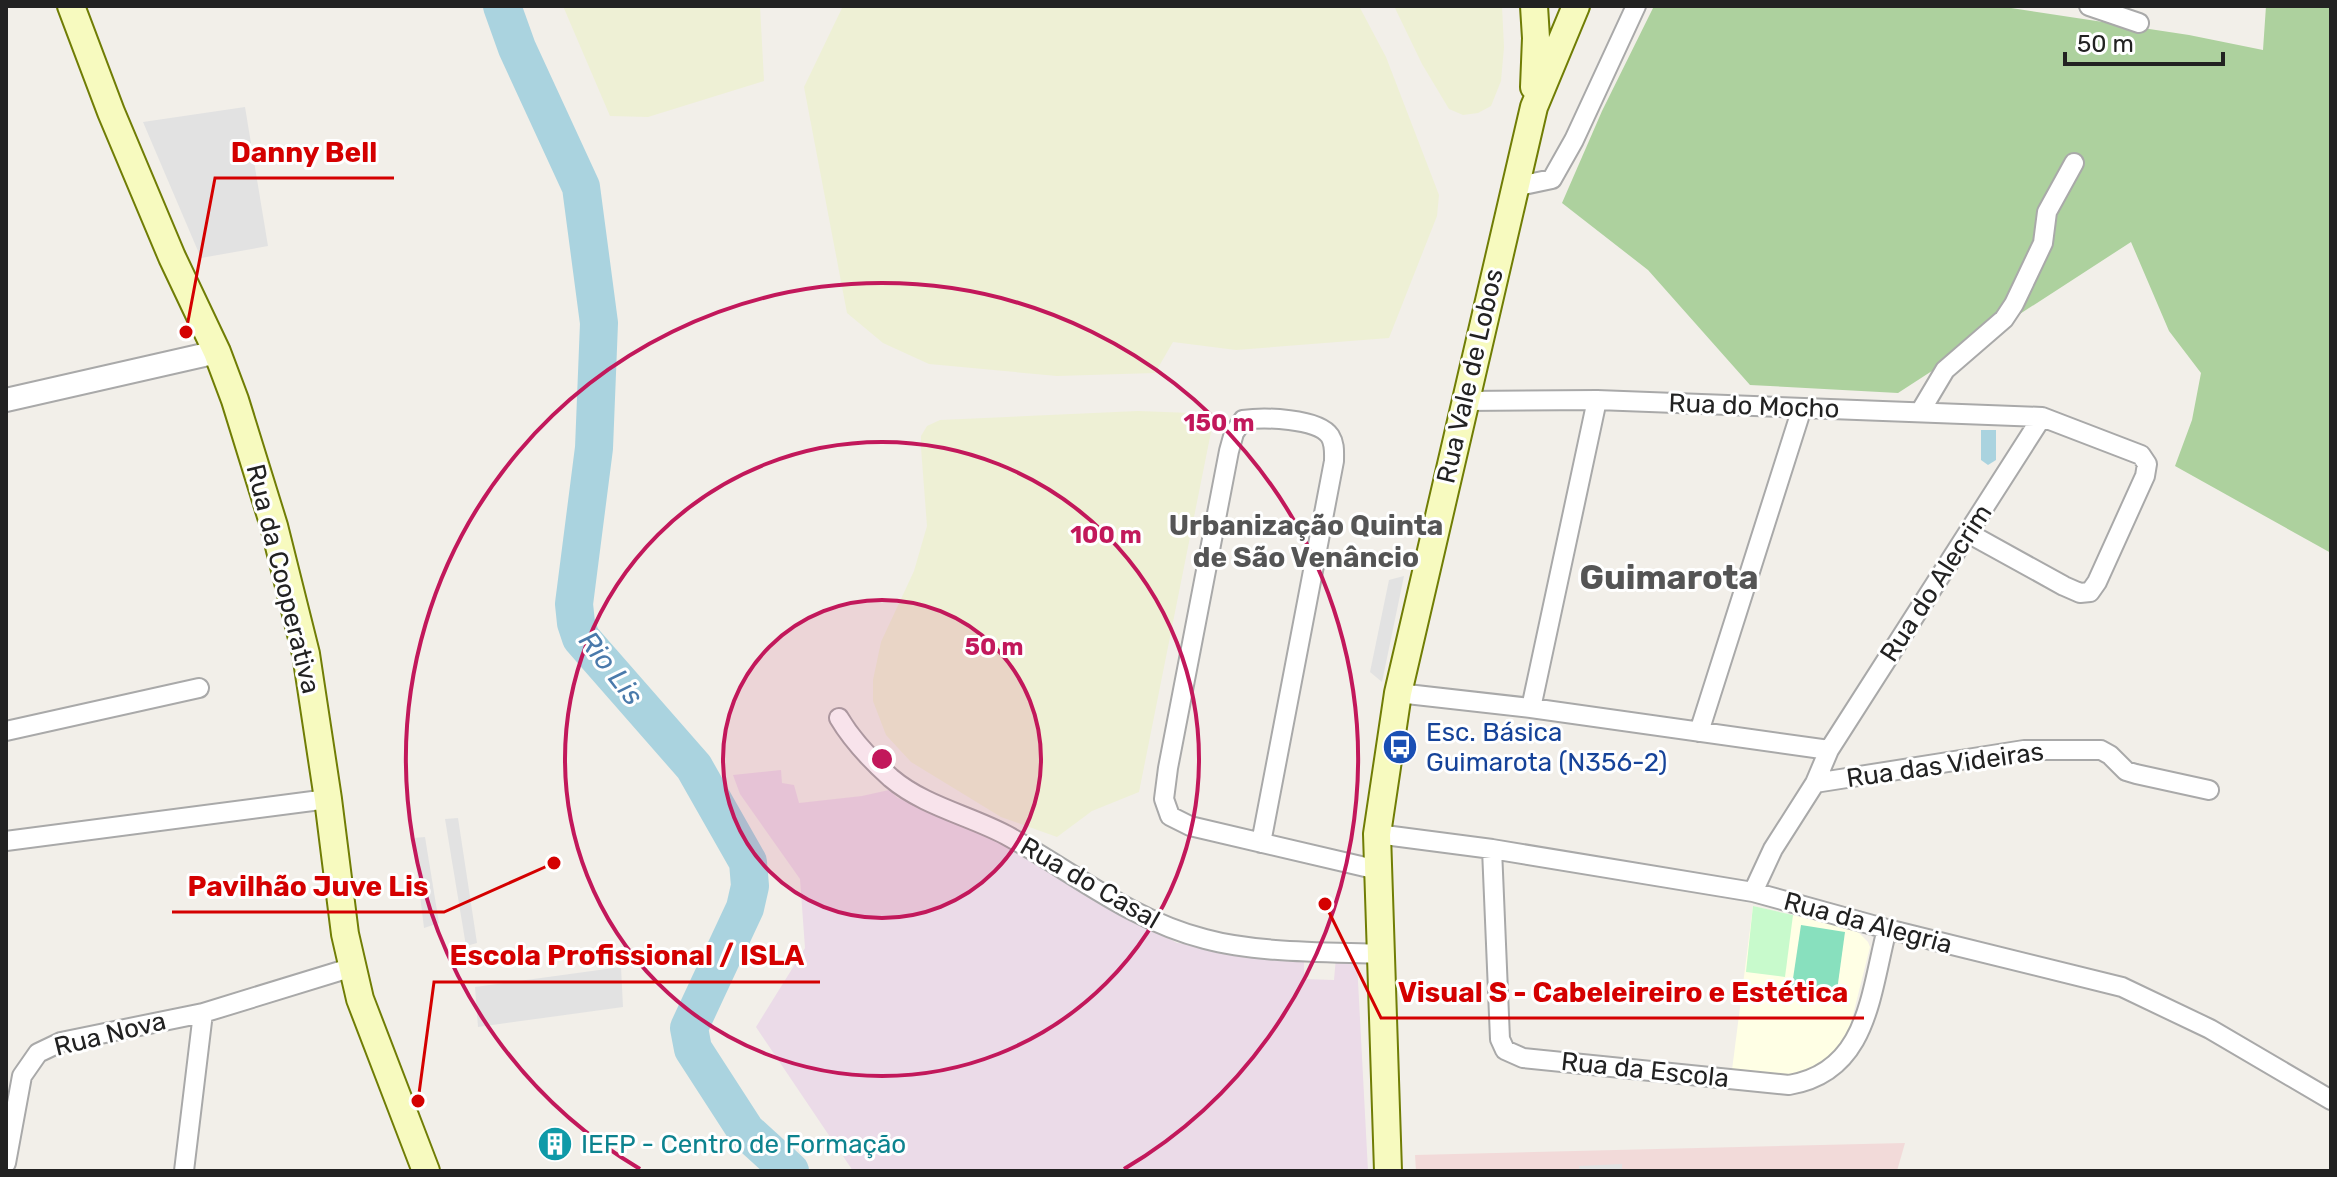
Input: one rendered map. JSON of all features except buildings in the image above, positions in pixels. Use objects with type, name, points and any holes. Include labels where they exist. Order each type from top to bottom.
[{"type":"main road","name":"Rua da Cooperativa","points":[[71,6],[172,257],[217,352],[274,526],[306,654],[339,891],[353,967],[368,1023],[426,1171]]},
{"type":"main road","points":[[1534,6],[1534,107]]},
{"type":"main road","points":[[1534,107],[1576,6]]},
{"type":"main road","name":"Rua Vale de Lobos","points":[[1388,1171],[1377,834],[1398,693],[1534,107]]},
{"type":"street","points":[[1514,187],[1552,179],[1574,140],[1636,6]]},
{"type":"street","points":[[2089,6],[2139,23]]},
{"type":"street","points":[[1920,412],[1945,370],[2004,319],[2014,304],[2043,243],[2047,212],[2074,163]]},
{"type":"street","points":[[6,400],[217,352]]},
{"type":"street","points":[[1531,708],[1597,400]]},
{"type":"street","name":"Rua do Mocho","points":[[1464,401],[1597,400],[2042,417]]},
{"type":"street","points":[[1699,732],[1802,408]]},
{"type":"street","points":[[1968,533],[2080,593],[2090,592],[2097,582],[2145,476],[2147,464],[2141,455],[2042,417]]},
{"type":"street","name":"Rua do Alecrim","points":[[1753,892],[1773,849],[1815,783],[1829,750],[2042,417]]},
{"type":"street","points":[[1261,843],[1334,461],[1334,445],[1329,433],[1317,426],[1262,418],[1243,420],[1234,433],[1229,451],[1164,799],[1170,816],[1190,826],[1261,843],[1378,870]]},
{"type":"street","points":[[6,731],[199,688]]},
{"type":"street","points":[[1398,693],[1531,708],[1829,750]]},
{"type":"street","name":"Rua do Casal","points":[[839,718],[847,732],[892,779],[926,800],[1005,835],[1096,891],[1176,931],[1210,941],[1288,950],[1381,954]]},
{"type":"street","name":"Rua das Videiras","points":[[1815,783],[2024,750],[2091,748],[2110,755],[2126,771],[2209,790]]},
{"type":"street","points":[[6,841],[328,799]]},
{"type":"street","name":"Rua da Alegria","points":[[1377,834],[1492,849],[1753,892],[1887,929],[2122,987],[2210,1029],[2331,1100]]},
{"type":"street","name":"Rua da Escola","points":[[1492,849],[1500,1039],[1505,1050],[1513,1056],[1789,1085],[1809,1082],[1841,1061],[1853,1047],[1887,929]]},
{"type":"street","name":"Rua Nova","points":[[6,1163],[14,1078],[38,1053],[61,1042],[203,1013],[353,967]]},
{"type":"street","points":[[184,1171],[203,1013]]},
{"type":"shaded area","points":[[563,6],[760,6],[764,81],[648,117],[610,116]]},
{"type":"shaded area","points":[[843,6],[1359,6],[1386,57],[1439,195],[1437,216],[1389,338],[1236,350],[1173,342],[1155,373],[1057,376],[929,364],[883,343],[847,313],[804,87]]},
{"type":"shaded area","points":[[1394,6],[1502,6],[1504,47],[1501,81],[1491,106],[1478,113],[1463,115],[1449,109],[1422,64]]},
{"type":"shaded area","points":[[245,107],[268,246],[201,258],[143,122]]},
{"type":"shaded area","points":[[1138,411],[1191,413],[1212,427],[1139,792],[1092,811],[1057,837],[1001,817],[911,762],[886,735],[873,701],[873,680],[881,642],[914,571],[927,526],[921,436],[927,426],[940,420]]},
{"type":"shaded area","points":[[1404,576],[1382,682],[1370,672],[1389,580]]},
{"type":"shaded area","points":[[781,770],[782,783],[794,785],[799,803],[889,790],[898,798],[975,827],[1038,866],[1177,943],[1304,955],[1304,979],[1334,980],[1336,957],[1357,962],[1368,1171],[853,1171],[756,1027],[805,948],[800,879],[740,794],[733,775]]},
{"type":"shaded area","points":[[458,818],[477,943],[466,946],[445,819]]},
{"type":"shaded area","points":[[425,837],[439,923],[424,928],[413,838]]},
{"type":"shaded area","points":[[1753,906],[1856,930],[1870,947],[1849,1031],[1834,1054],[1803,1074],[1781,1076],[1732,1070]]},
{"type":"shaded area","points":[[621,967],[623,1007],[478,1027],[475,987]]},
{"type":"shaded area","points":[[1905,1143],[1897,1171],[1416,1171],[1415,1155]]},
{"type":"shaded area","points":[[1622,1164],[1622,1171],[1579,1171],[1579,1166]]},
{"type":"green space","points":[[1654,6],[1998,6],[2189,35],[2263,50],[2266,6],[2331,6],[2331,553],[2175,466],[2192,420],[2201,373],[2169,331],[2131,242],[1898,393],[1750,385],[1648,270],[1562,203],[1602,111]]},
{"type":"green space","points":[[1753,906],[1793,915],[1785,977],[1746,972]]},
{"type":"green space","points":[[1801,925],[1845,932],[1836,998],[1791,992]]},
{"type":"water","points":[[1981,430],[1996,430],[1996,460],[1988,465],[1981,460]]},
{"type":"waterway","name":"Rio Lis","points":[[502,6],[517,48],[581,187],[599,323],[594,448],[574,604],[576,623],[581,638],[694,767],[748,862],[750,886],[745,908],[689,1028],[693,1049],[746,1131],[790,1171]]},
{"type":"place","name":"Danny Bell","points":[[186,332]]},
{"type":"place","name":"Esc. Básica Guimarota (N356-2)","points":[[1400,747]]},
{"type":"place","name":"Pavilhão Juve Lis","points":[[554,863]]},
{"type":"place","name":"Visual S - Cabeleireiro e Estética","points":[[1325,904]]},
{"type":"place","name":"Escola Profissional / ISLA","points":[[418,1101]]},
{"type":"place","name":"IEFP - Centro de Formação","points":[[555,1144]]},
{"type":"district","name":"Urbanização Quinta de São Venâncio","points":[[1306,541]]},
{"type":"district","name":"Guimarota","points":[[1669,577]]}]
